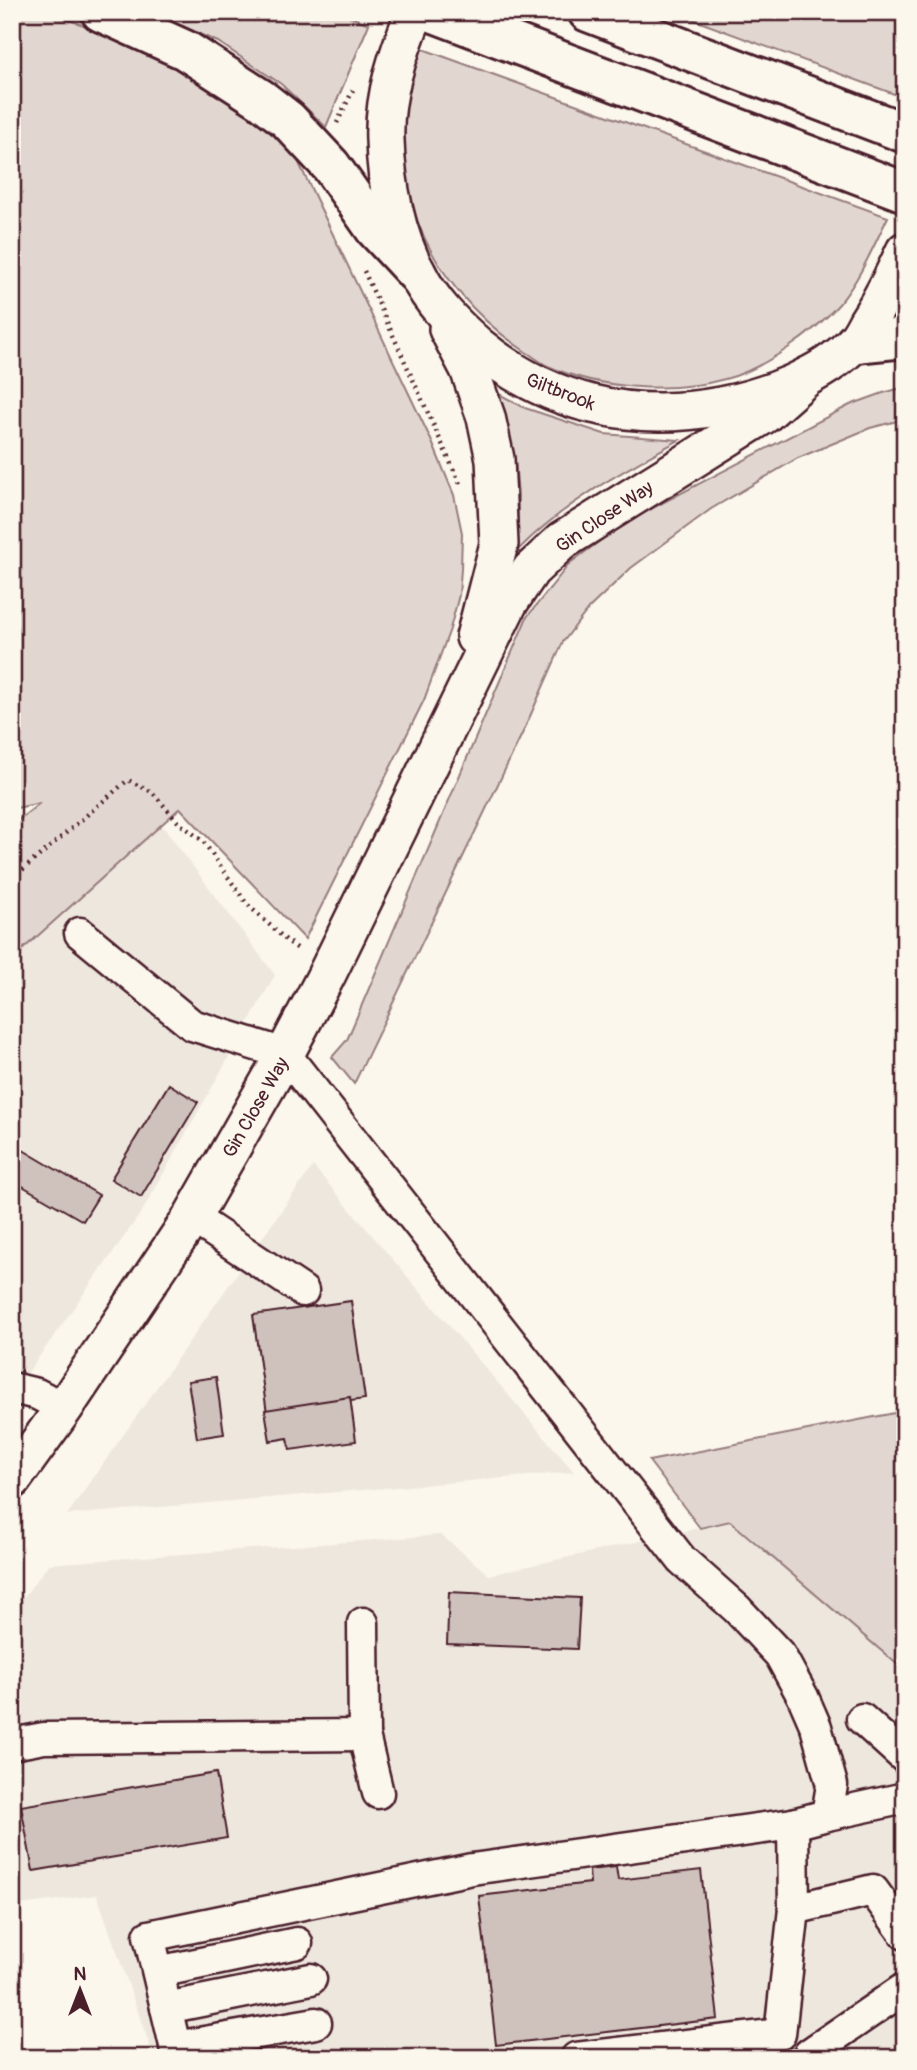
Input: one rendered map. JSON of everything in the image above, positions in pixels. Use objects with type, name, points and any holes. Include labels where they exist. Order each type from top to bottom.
[{"type":"highway","points":[[101,12],[185,50],[288,120],[331,166],[375,229],[425,287]]},
{"type":"highway","points":[[432,12],[905,192]]},
{"type":"highway","points":[[587,12],[905,133]]},
{"type":"highway","points":[[855,343],[905,338]]},
{"type":"main road","name":"Giltbrook","points":[[415,12],[399,50],[388,95],[384,139],[388,184],[397,221],[425,287],[460,330],[494,359],[527,381],[563,396],[603,407],[650,413],[693,411],[737,402],[775,390],[808,376],[855,343],[884,295],[905,251]]},
{"type":"main road","name":"Gin Close Way","points":[[425,287],[469,369],[495,459],[499,544],[457,709]]},
{"type":"main road","name":"Gin Close Way","points":[[12,1480],[64,1408],[192,1217],[285,1054],[326,976],[508,604],[531,570],[562,541],[765,414],[808,376]]},
{"type":"lane","points":[[80,933],[192,1025],[285,1054],[682,1560],[737,1609],[780,1655],[816,1727],[832,1785],[827,1815]]},
{"type":"lane","points":[[192,1217],[303,1291]]},
{"type":"lane","points":[[12,1388],[37,1394],[64,1408]]},
{"type":"lane","points":[[363,1623],[364,1735],[379,1793]]},
{"type":"lane","points":[[862,1719],[905,1758]]},
{"type":"lane","points":[[12,1744],[44,1738],[364,1735]]},
{"type":"lane","points":[[316,2023],[177,2052],[149,1936],[472,1869],[793,1824],[905,1798]]},
{"type":"lane","points":[[780,2034],[794,1909],[793,1824]]},
{"type":"lane","points":[[794,1909],[873,1890],[905,1934]]},
{"type":"lane","points":[[158,1972],[297,1943]]},
{"type":"lane","points":[[166,2008],[312,1979]]},
{"type":"lane","points":[[576,2058],[780,2034],[811,2056],[905,1988]]},
{"type":"path","points":[[320,156],[356,83]]},
{"type":"path","points":[[361,264],[464,498]]},
{"type":"path","points":[[12,879],[128,780],[152,792],[179,823],[203,841],[247,904],[311,959],[326,976]]},
{"type":"shaded area","points":[[12,12],[46,12],[95,29],[190,70],[286,136],[432,442],[454,495],[462,533],[461,569],[459,595],[450,629],[424,700],[305,939],[180,808],[12,959],[12,825],[40,803],[12,809]]},
{"type":"shaded area","points":[[148,12],[339,12],[369,24],[326,127],[281,84],[218,42]]},
{"type":"shaded area","points":[[673,12],[905,12],[905,98]]},
{"type":"shaded area","points":[[420,48],[888,217],[860,273],[839,304],[802,338],[755,368],[704,384],[659,388],[612,384],[568,374],[543,363],[490,325],[445,274],[423,235],[415,214],[405,154],[406,107]]},
{"type":"shaded area","points":[[905,387],[905,419],[870,428],[798,458],[711,509],[631,568],[589,608],[563,642],[523,732],[354,1084],[332,1057],[347,1040],[527,617],[570,563],[626,522],[850,405]]},
{"type":"shaded area","points":[[499,394],[525,408],[604,434],[679,440],[574,503],[517,551],[518,495],[515,460]]},
{"type":"shaded area","points":[[161,824],[275,975],[143,1210],[12,1395],[12,959]]},
{"type":"shaded area","points":[[313,1166],[574,1472],[67,1515]]},
{"type":"shaded area","points":[[905,1411],[905,1671],[730,1521],[700,1528],[649,1461]]},
{"type":"shaded area","points":[[730,1521],[905,1671],[905,2058],[154,2058],[97,1895],[12,1906],[12,1612],[49,1564],[441,1535],[489,1575]]},
{"type":"building","points":[[169,1084],[198,1102],[141,1197],[111,1179]]},
{"type":"building","points":[[18,1147],[99,1195],[83,1221],[12,1180],[12,1158]]},
{"type":"building","points":[[351,1301],[365,1399],[267,1413],[253,1315]]},
{"type":"building","points":[[216,1377],[224,1434],[197,1438],[188,1381]]},
{"type":"building","points":[[350,1397],[356,1441],[290,1450],[288,1438],[270,1441],[265,1410]]},
{"type":"building","points":[[449,1592],[580,1598],[577,1649],[447,1644]]},
{"type":"building","points":[[216,1773],[227,1838],[33,1871],[21,1806]]},
{"type":"building","points":[[616,1867],[618,1880],[701,1870],[718,2019],[496,2045],[479,1896],[590,1883],[589,1870]]}]
